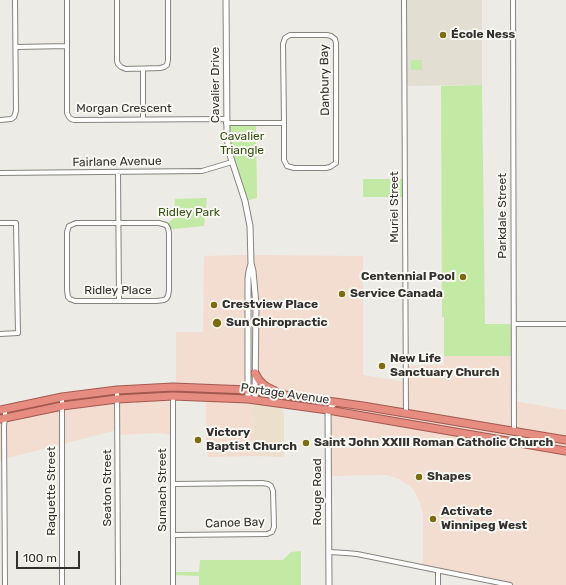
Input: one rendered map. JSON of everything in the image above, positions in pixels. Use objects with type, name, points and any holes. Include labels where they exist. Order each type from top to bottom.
[{"type":"highway","points":[[255,373],[259,380],[267,388],[281,394]]},
{"type":"highway","name":"Portage Avenue","points":[[2,409],[62,397],[117,390],[173,387],[252,390],[333,401],[566,440]]},
{"type":"highway","name":"Portage Avenue","points":[[2,418],[62,406],[117,399],[173,396],[252,399],[316,408],[566,451]]},
{"type":"highway","points":[[316,408],[333,401]]},
{"type":"street","points":[[0,120],[11,119],[15,115],[15,0]]},
{"type":"street","name":"Morgan Crescent","points":[[67,0],[67,113],[69,117],[74,120],[143,119],[226,121]]},
{"type":"street","points":[[117,0],[118,64],[123,68],[143,69],[162,68],[166,66],[168,62],[168,0]]},
{"type":"street","name":"Cavalier Drive","points":[[226,0],[226,121],[228,143],[232,162],[246,201],[256,305],[255,373],[252,390]]},
{"type":"street","name":"Muriel Street","points":[[404,0],[406,413]]},
{"type":"street","name":"Parkdale Street","points":[[513,0],[514,432]]},
{"type":"street","name":"Danbury Bay","points":[[290,35],[331,36],[335,39],[336,43],[336,159],[334,165],[326,168],[294,168],[287,166],[284,160],[284,123],[283,44],[285,38],[290,35]]},
{"type":"street","points":[[16,47],[67,46]]},
{"type":"street","points":[[143,69],[143,119]]},
{"type":"street","points":[[226,121],[284,123]]},
{"type":"street","name":"Fairlane Avenue","points":[[0,173],[202,171],[232,162]]},
{"type":"street","points":[[118,172],[119,301]]},
{"type":"street","points":[[0,223],[16,223],[18,333],[0,334]]},
{"type":"street","name":"Ridley Place","points":[[80,223],[118,223],[162,223],[168,226],[168,296],[166,299],[161,301],[71,300],[67,294],[67,232],[69,226],[80,223]]},
{"type":"street","name":"Cavalier Drive","points":[[251,263],[248,270],[248,279],[252,399]]},
{"type":"street","points":[[514,324],[566,324]]},
{"type":"street","name":"Seaton Street","points":[[117,390],[118,585]]},
{"type":"street","name":"Sumach Street","points":[[173,396],[173,585]]},
{"type":"street","name":"Raquette Street","points":[[62,397],[62,585]]},
{"type":"street","points":[[328,410],[333,401]]},
{"type":"street","points":[[2,409],[4,426],[5,585]]},
{"type":"street","name":"Rouge Road","points":[[328,410],[329,585]]},
{"type":"street","name":"Canoe Bay","points":[[173,535],[264,534],[272,532],[274,527],[273,491],[271,486],[268,484],[174,484]]},
{"type":"street","points":[[328,552],[351,553],[510,585]]},
{"type":"street","points":[[438,571],[438,585]]},
{"type":"shaded area","name":"École Ness","points":[[404,0],[482,0],[482,85],[404,86]]},
{"type":"shaded area","points":[[204,256],[363,256],[363,375],[406,382],[406,366],[444,365],[444,356],[514,356],[514,401],[566,410],[566,585],[510,585],[422,567],[423,514],[420,503],[411,487],[399,479],[387,475],[328,476],[328,410],[336,402],[176,387],[176,332],[203,332]]},
{"type":"shaded area","points":[[173,396],[173,435],[158,433],[117,435],[117,430],[0,460],[0,419],[62,406]]},
{"type":"shaded area","points":[[206,397],[255,399],[252,409],[255,456],[208,457],[208,445],[206,445]]},
{"type":"shaded area","points":[[255,399],[279,403],[284,414],[284,457],[255,456],[252,410]]},
{"type":"green space","points":[[411,60],[422,60],[422,70],[411,70]]},
{"type":"green space","points":[[482,85],[485,324],[514,324],[514,356],[444,356],[444,317],[442,317],[441,86]]},
{"type":"green space","name":"Cavalier Triangle","points":[[226,123],[256,123],[257,198],[245,201],[229,152]]},
{"type":"green space","points":[[363,179],[405,179],[405,197],[363,197]]},
{"type":"green space","name":"Ridley Park","points":[[207,198],[204,226],[173,229],[169,233],[166,225],[174,218],[175,199]]},
{"type":"green space","points":[[301,551],[301,585],[199,585],[199,576],[173,575],[173,572],[199,572],[200,560],[283,560],[291,552]]},
{"type":"place","name":"École Ness","points":[[443,35]]},
{"type":"place","name":"Centennial Pool","points":[[463,277]]},
{"type":"place","name":"Service Canada","points":[[342,294]]},
{"type":"place","name":"Crestview Place","points":[[214,305]]},
{"type":"place","name":"Sun Chiropractic","points":[[217,323]]},
{"type":"place","name":"New Life Sanctuary Church","points":[[382,366]]},
{"type":"place","name":"Victory Baptist Church","points":[[198,440]]},
{"type":"place","name":"Saint John XXIII Roman Catholic Church","points":[[306,443]]},
{"type":"place","name":"Shapes","points":[[419,477]]},
{"type":"place","name":"Activate Winnipeg West","points":[[433,519]]}]
